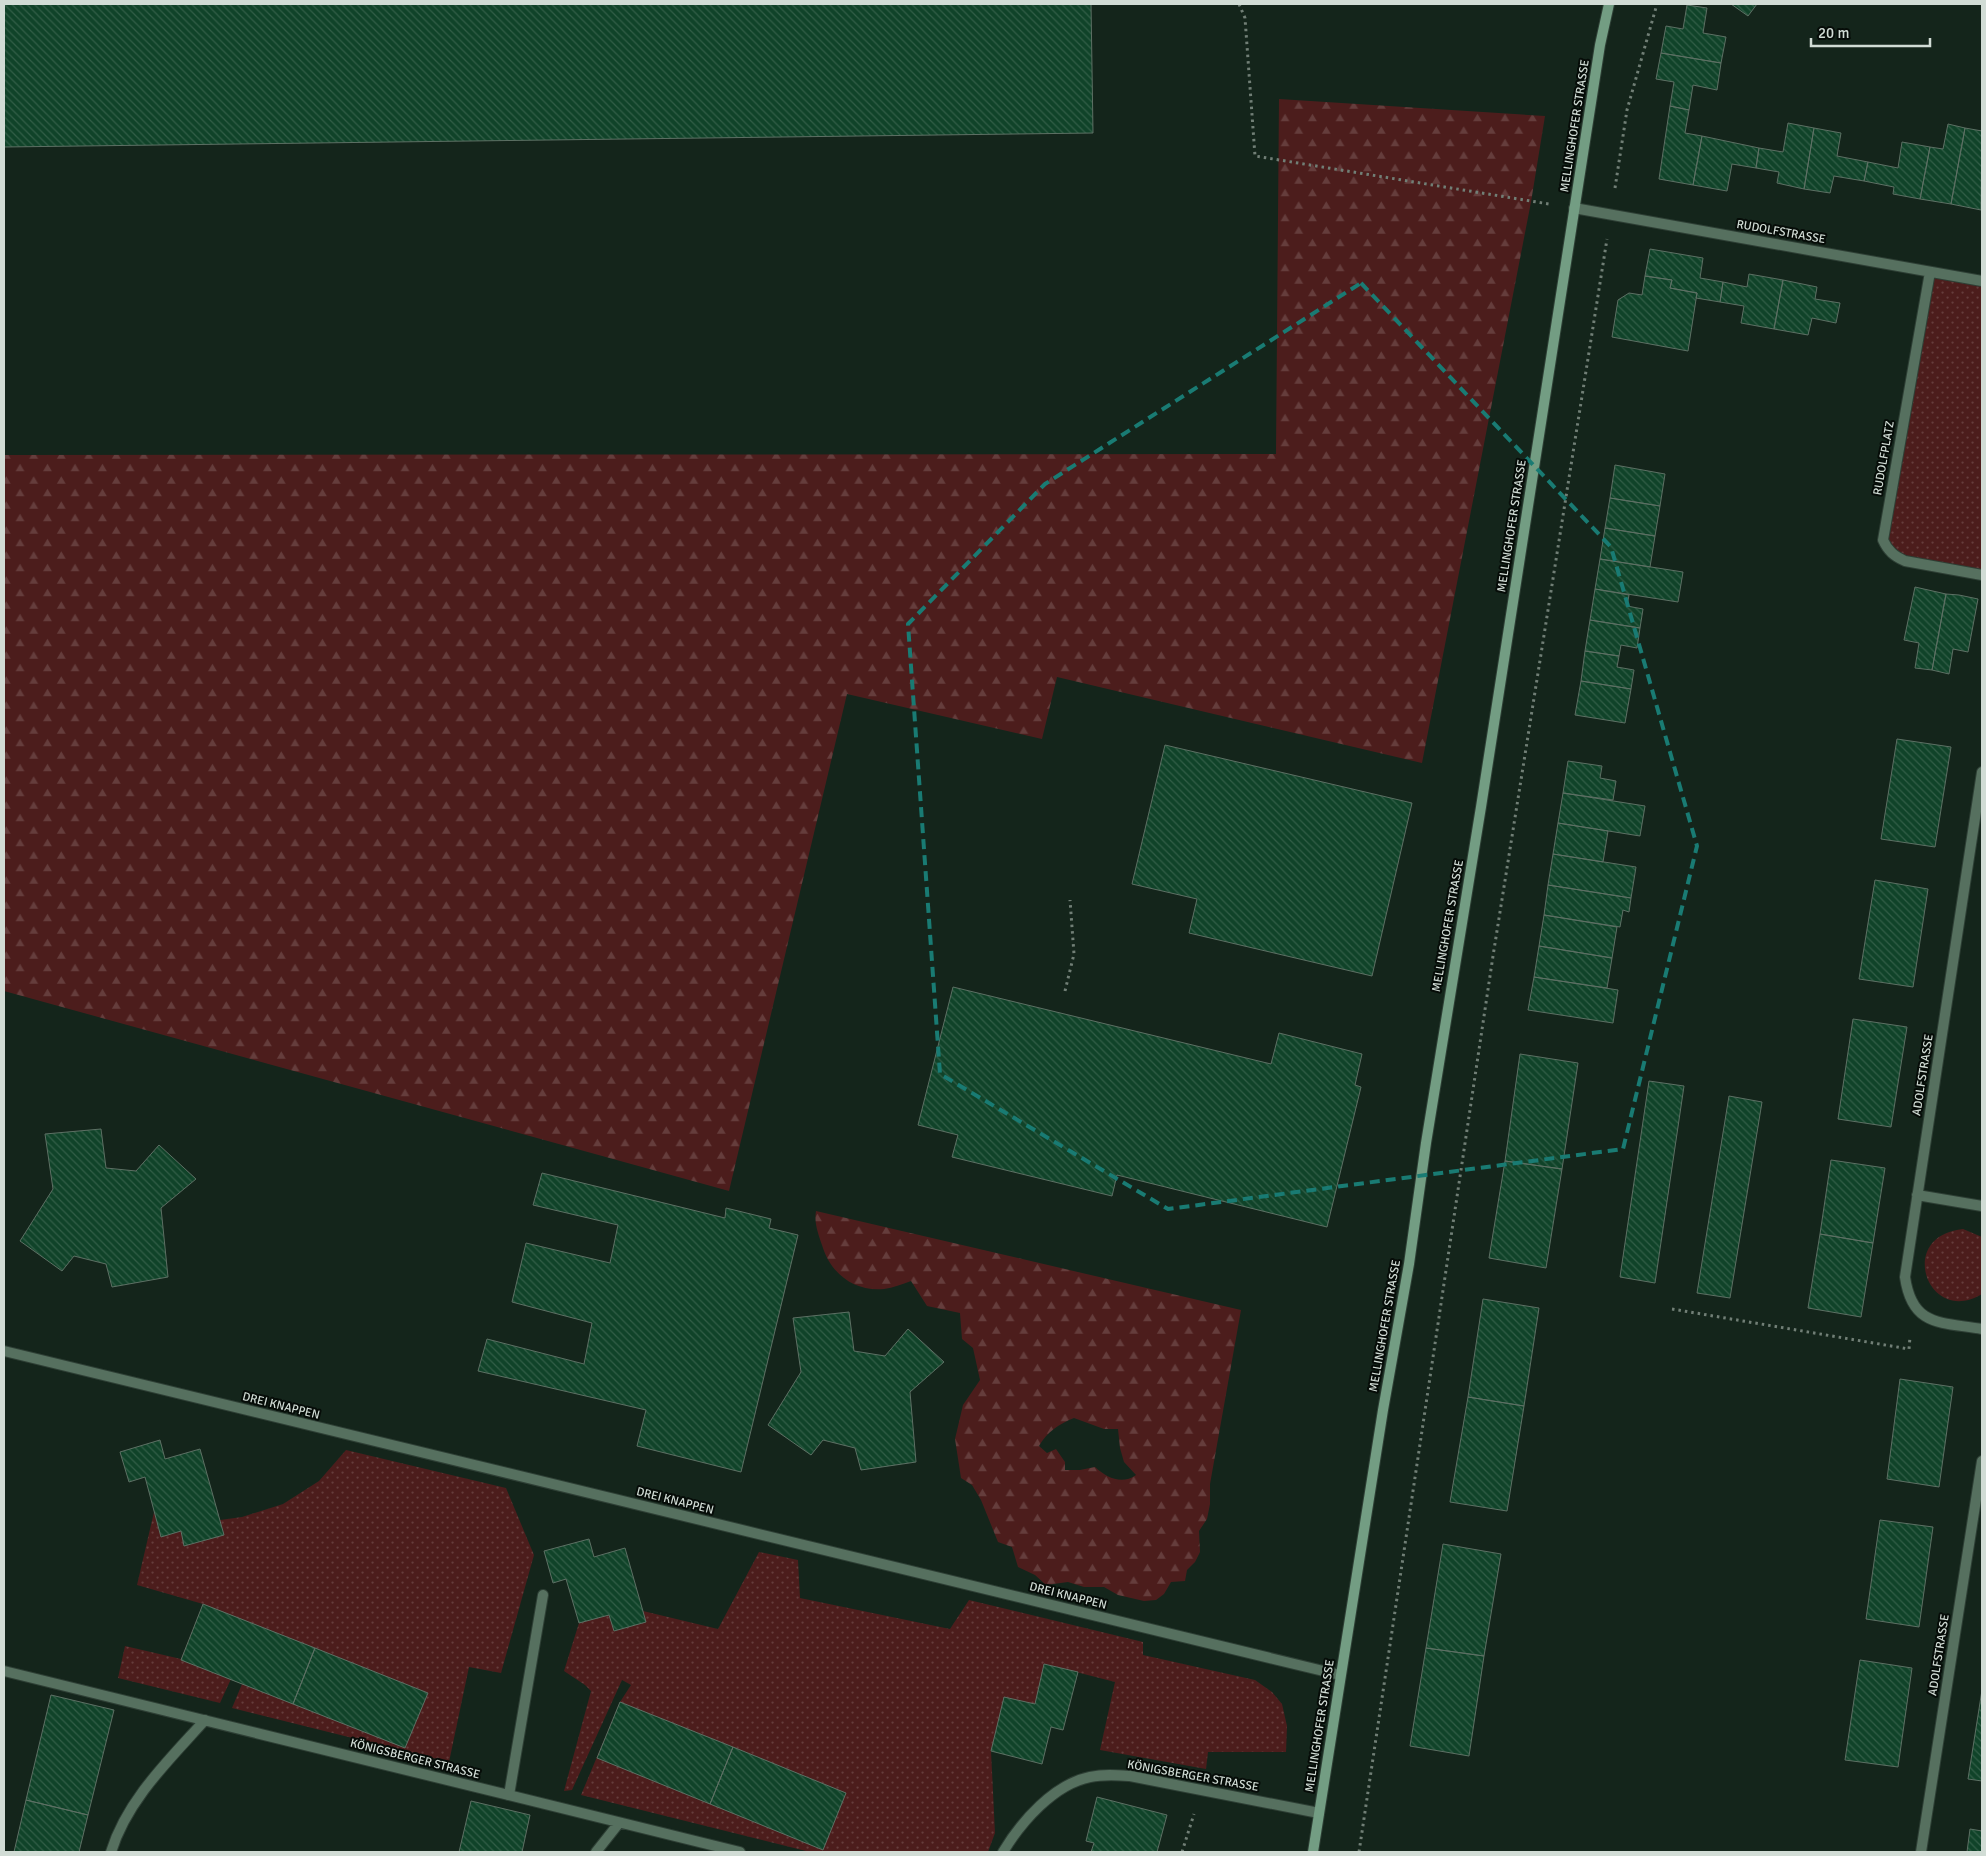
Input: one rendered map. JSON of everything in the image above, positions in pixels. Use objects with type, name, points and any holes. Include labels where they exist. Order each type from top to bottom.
[{"type":"main road","name":"MELLINGHOFER STRASSE","points":[[1313,1852],[1340,1675],[1409,1264],[1426,1142],[1481,807],[1600,45],[1610,4]]},
{"type":"street","name":"RUDOLFSTRASSE","points":[[1574,208],[1982,281]]},
{"type":"street","name":"RUDOLFPLATZ","points":[[1930,272],[1883,540],[1886,548],[1894,556],[1905,561],[1982,575]]},
{"type":"street","name":"ADOLFSTRASSE","points":[[1914,1307],[1909,1299],[1905,1277],[1982,772]]},
{"type":"street","points":[[1917,1195],[1982,1206]]},
{"type":"street","points":[[1914,1307],[1922,1315],[1933,1321],[1982,1329]]},
{"type":"street","name":"DREI KNAPPEN","points":[[4,1351],[1340,1675]]},
{"type":"street","name":"ADOLFSTRASSE","points":[[1921,1852],[1982,1461]]},
{"type":"street","points":[[509,1795],[542,1595]]},
{"type":"street","name":"KÖNIGSBERGER STRASSE","points":[[4,1671],[740,1852]]},
{"type":"street","points":[[111,1852],[121,1827],[155,1775],[204,1720]]},
{"type":"street","name":"KÖNIGSBERGER STRASSE","points":[[1003,1852],[1022,1824],[1041,1805],[1071,1784],[1089,1777],[1109,1775],[1130,1776],[1319,1813]]},
{"type":"street","points":[[596,1852],[618,1823]]},
{"type":"path","points":[[1239,4],[1245,18],[1255,156],[1574,208]]},
{"type":"path","points":[[1359,1852],[1490,975],[1627,110],[1657,4]]},
{"type":"path","points":[[1065,991],[1074,954],[1070,900]]},
{"type":"path","points":[[1672,1309],[1909,1349],[1914,1307]]},
{"type":"path","points":[[1182,1852],[1201,1790]]},
{"type":"highlighted area","points":[[1361,283],[1611,547],[1697,846],[1623,1149],[1168,1209],[940,1074],[908,624],[1045,484]]},
{"type":"green space","points":[[1279,99],[1545,116],[1531,202],[1422,763],[1057,677],[1042,739],[847,694],[729,1191],[4,991],[4,455],[1276,454]]},
{"type":"green space","points":[[1930,272],[1982,281],[1982,575],[1894,556],[1883,532]]},
{"type":"green space","points":[[816,1211],[1241,1310],[1210,1484],[1210,1504],[1207,1519],[1199,1531],[1200,1552],[1195,1562],[1187,1570],[1185,1581],[1171,1582],[1164,1594],[1156,1600],[1144,1601],[1118,1595],[1104,1587],[1084,1587],[1068,1582],[1046,1585],[1035,1575],[1018,1567],[1012,1547],[998,1542],[981,1500],[972,1485],[961,1478],[955,1439],[963,1405],[980,1380],[973,1348],[962,1339],[960,1313],[927,1306],[911,1281],[894,1287],[873,1289],[853,1284],[845,1279],[837,1272],[826,1255],[817,1228]],"holes":[[[1074,1418],[1104,1429],[1118,1429],[1124,1462],[1136,1475],[1120,1480],[1104,1474],[1095,1467],[1065,1470],[1065,1462],[1056,1449],[1047,1453],[1039,1446],[1054,1429]]]},
{"type":"green space","points":[[1963,1229],[1982,1237],[1982,1294],[1963,1301],[1947,1299],[1934,1290],[1927,1276],[1925,1261],[1930,1247],[1942,1235]]},
{"type":"green space","points":[[346,1450],[506,1488],[534,1555],[501,1673],[469,1667],[449,1762],[232,1708],[242,1684],[231,1679],[220,1703],[118,1678],[125,1646],[181,1659],[203,1604],[137,1585],[154,1512],[161,1537],[181,1531],[185,1546],[220,1520],[242,1517],[283,1504],[319,1481]]},
{"type":"green space","points":[[759,1552],[798,1560],[800,1598],[950,1629],[969,1600],[1143,1642],[1143,1655],[1255,1680],[1272,1692],[1282,1704],[1287,1726],[1286,1752],[1208,1752],[1206,1769],[1100,1750],[1115,1682],[1045,1664],[1035,1704],[991,1751],[995,1833],[988,1852],[810,1852],[581,1795],[620,1702],[631,1685],[622,1680],[572,1790],[564,1791],[591,1691],[564,1671],[579,1623],[609,1615],[614,1631],[645,1622],[643,1611],[718,1629]]},
{"type":"building","points":[[4,4],[1091,4],[1093,133],[4,147]]},
{"type":"building","points":[[1731,4],[1757,4],[1748,16]]},
{"type":"building","points":[[1687,5],[1707,8],[1703,33],[1726,37],[1721,63],[1661,53],[1666,26],[1683,29]]},
{"type":"building","points":[[1661,53],[1721,63],[1717,90],[1693,85],[1689,110],[1670,106],[1674,82],[1656,79]]},
{"type":"building","points":[[1670,106],[1689,110],[1685,133],[1702,136],[1693,185],[1659,179]]},
{"type":"building","points":[[1788,123],[1814,128],[1804,189],[1777,183],[1779,172],[1756,168],[1759,148],[1783,152]]},
{"type":"building","points":[[1948,124],[1965,128],[1951,204],[1920,199],[1930,147],[1943,149]]},
{"type":"building","points":[[1814,128],[1841,133],[1837,156],[1868,162],[1864,181],[1834,176],[1830,193],[1804,189]]},
{"type":"building","points":[[1965,128],[1982,131],[1981,210],[1951,204]]},
{"type":"building","points":[[1702,136],[1759,148],[1756,168],[1732,164],[1727,191],[1693,185]]},
{"type":"building","points":[[1902,142],[1930,147],[1920,199],[1893,194],[1894,187],[1864,181],[1868,162],[1898,168]]},
{"type":"building","points":[[1650,249],[1703,258],[1700,278],[1723,282],[1720,302],[1696,298],[1697,293],[1670,288],[1672,280],[1645,276]]},
{"type":"building","points":[[1749,274],[1783,280],[1774,329],[1741,323],[1744,306],[1720,302],[1723,282],[1747,287]]},
{"type":"building","points":[[1645,276],[1672,280],[1670,288],[1697,293],[1688,351],[1612,337],[1618,300],[1629,293],[1642,295]]},
{"type":"building","points":[[1783,280],[1817,287],[1815,299],[1840,303],[1836,323],[1812,318],[1808,335],[1774,329]]},
{"type":"building","points":[[1615,465],[1665,474],[1660,506],[1610,498]]},
{"type":"building","points":[[1610,498],[1660,506],[1655,536],[1605,528]]},
{"type":"building","points":[[1605,528],[1655,536],[1650,567],[1600,559]]},
{"type":"building","points":[[1600,559],[1683,572],[1678,602],[1595,589]]},
{"type":"building","points":[[1915,587],[1946,594],[1932,670],[1915,668],[1919,643],[1904,640]]},
{"type":"building","points":[[1595,589],[1629,595],[1627,606],[1643,609],[1640,628],[1590,620]]},
{"type":"building","points":[[1946,594],[1978,599],[1968,652],[1953,649],[1949,674],[1932,670]]},
{"type":"building","points":[[1590,620],[1640,628],[1637,648],[1621,645],[1619,656],[1585,651]]},
{"type":"building","points":[[1585,651],[1619,656],[1617,667],[1634,670],[1631,689],[1581,681]]},
{"type":"building","points":[[1581,681],[1631,689],[1625,723],[1575,715]]},
{"type":"building","points":[[1897,739],[1951,747],[1935,847],[1881,839]]},
{"type":"building","points":[[1165,745],[1412,803],[1372,976],[1189,933],[1197,899],[1132,884]]},
{"type":"building","points":[[1568,761],[1602,766],[1600,778],[1616,781],[1613,800],[1563,793]]},
{"type":"building","points":[[1563,793],[1645,806],[1640,836],[1558,823]]},
{"type":"building","points":[[1558,823],[1608,831],[1603,862],[1553,854]]},
{"type":"building","points":[[1553,854],[1636,867],[1631,898],[1548,885]]},
{"type":"building","points":[[1875,880],[1928,889],[1913,987],[1859,979]]},
{"type":"building","points":[[1548,885],[1631,898],[1629,912],[1623,910],[1620,927],[1544,915]]},
{"type":"building","points":[[1544,915],[1617,927],[1612,958],[1539,946]]},
{"type":"building","points":[[1539,946],[1612,958],[1607,988],[1534,977]]},
{"type":"building","points":[[1534,977],[1618,990],[1613,1023],[1528,1010]]},
{"type":"building","points":[[953,987],[1271,1064],[1279,1033],[1362,1054],[1355,1085],[1361,1087],[1327,1227],[1117,1175],[1112,1196],[952,1157],[958,1135],[918,1125]]},
{"type":"building","points":[[1853,1019],[1907,1027],[1891,1127],[1838,1119]]},
{"type":"building","points":[[1520,1054],[1578,1063],[1562,1169],[1505,1161]]},
{"type":"building","points":[[1649,1081],[1684,1086],[1655,1283],[1620,1277]]},
{"type":"building","points":[[1729,1096],[1762,1102],[1730,1298],[1697,1293]]},
{"type":"building","points":[[101,1129],[106,1168],[136,1171],[159,1145],[196,1179],[161,1208],[168,1277],[112,1287],[106,1264],[74,1256],[62,1271],[20,1241],[53,1189],[45,1134]]},
{"type":"building","points":[[1831,1160],[1885,1168],[1873,1243],[1820,1234]]},
{"type":"building","points":[[1505,1161],[1562,1169],[1546,1268],[1489,1258]]},
{"type":"building","points":[[542,1173],[725,1218],[726,1208],[771,1219],[769,1228],[798,1235],[741,1472],[637,1446],[646,1410],[478,1371],[487,1339],[584,1364],[592,1323],[512,1302],[526,1243],[610,1263],[618,1225],[533,1205]]},
{"type":"building","points":[[1820,1234],[1873,1243],[1861,1317],[1808,1308]]},
{"type":"building","points":[[1483,1299],[1539,1308],[1524,1406],[1468,1397]]},
{"type":"building","points":[[849,1312],[854,1351],[885,1356],[908,1329],[944,1362],[910,1392],[916,1462],[861,1470],[855,1448],[823,1440],[811,1455],[768,1425],[801,1372],[793,1318]]},
{"type":"building","points":[[1900,1379],[1953,1387],[1939,1487],[1887,1479]]},
{"type":"building","points":[[1468,1397],[1524,1406],[1507,1511],[1450,1502]]},
{"type":"building","points":[[160,1440],[165,1459],[200,1449],[224,1535],[184,1546],[181,1531],[161,1537],[145,1477],[129,1482],[120,1452]]},
{"type":"building","points":[[1880,1520],[1933,1527],[1919,1627],[1866,1619]]},
{"type":"building","points":[[589,1539],[594,1557],[625,1548],[646,1622],[614,1631],[609,1615],[579,1623],[566,1579],[553,1583],[544,1551]]},
{"type":"building","points":[[1443,1544],[1501,1554],[1484,1656],[1426,1648]]},
{"type":"building","points":[[203,1604],[315,1648],[293,1704],[181,1660]]},
{"type":"building","points":[[315,1648],[428,1693],[405,1748],[293,1704]]},
{"type":"building","points":[[1426,1648],[1484,1656],[1469,1756],[1410,1746]]},
{"type":"building","points":[[1860,1660],[1912,1668],[1898,1767],[1845,1760]]},
{"type":"building","points":[[1044,1664],[1078,1672],[1063,1730],[1051,1727],[1042,1764],[991,1751],[1004,1697],[1035,1704]]},
{"type":"building","points":[[1982,1690],[1982,1781],[1968,1779]]},
{"type":"building","points":[[51,1695],[114,1710],[88,1815],[26,1800]]},
{"type":"building","points":[[620,1702],[733,1747],[710,1804],[597,1758]]},
{"type":"building","points":[[733,1747],[846,1793],[823,1850],[710,1804]]},
{"type":"building","points":[[1097,1797],[1167,1815],[1157,1852],[1091,1852],[1094,1843],[1086,1841]]},
{"type":"building","points":[[26,1800],[88,1815],[79,1852],[14,1852]]},
{"type":"building","points":[[471,1801],[530,1815],[522,1852],[459,1852]]},
{"type":"building","points":[[1970,1829],[1982,1831],[1982,1852],[1967,1852]]}]
